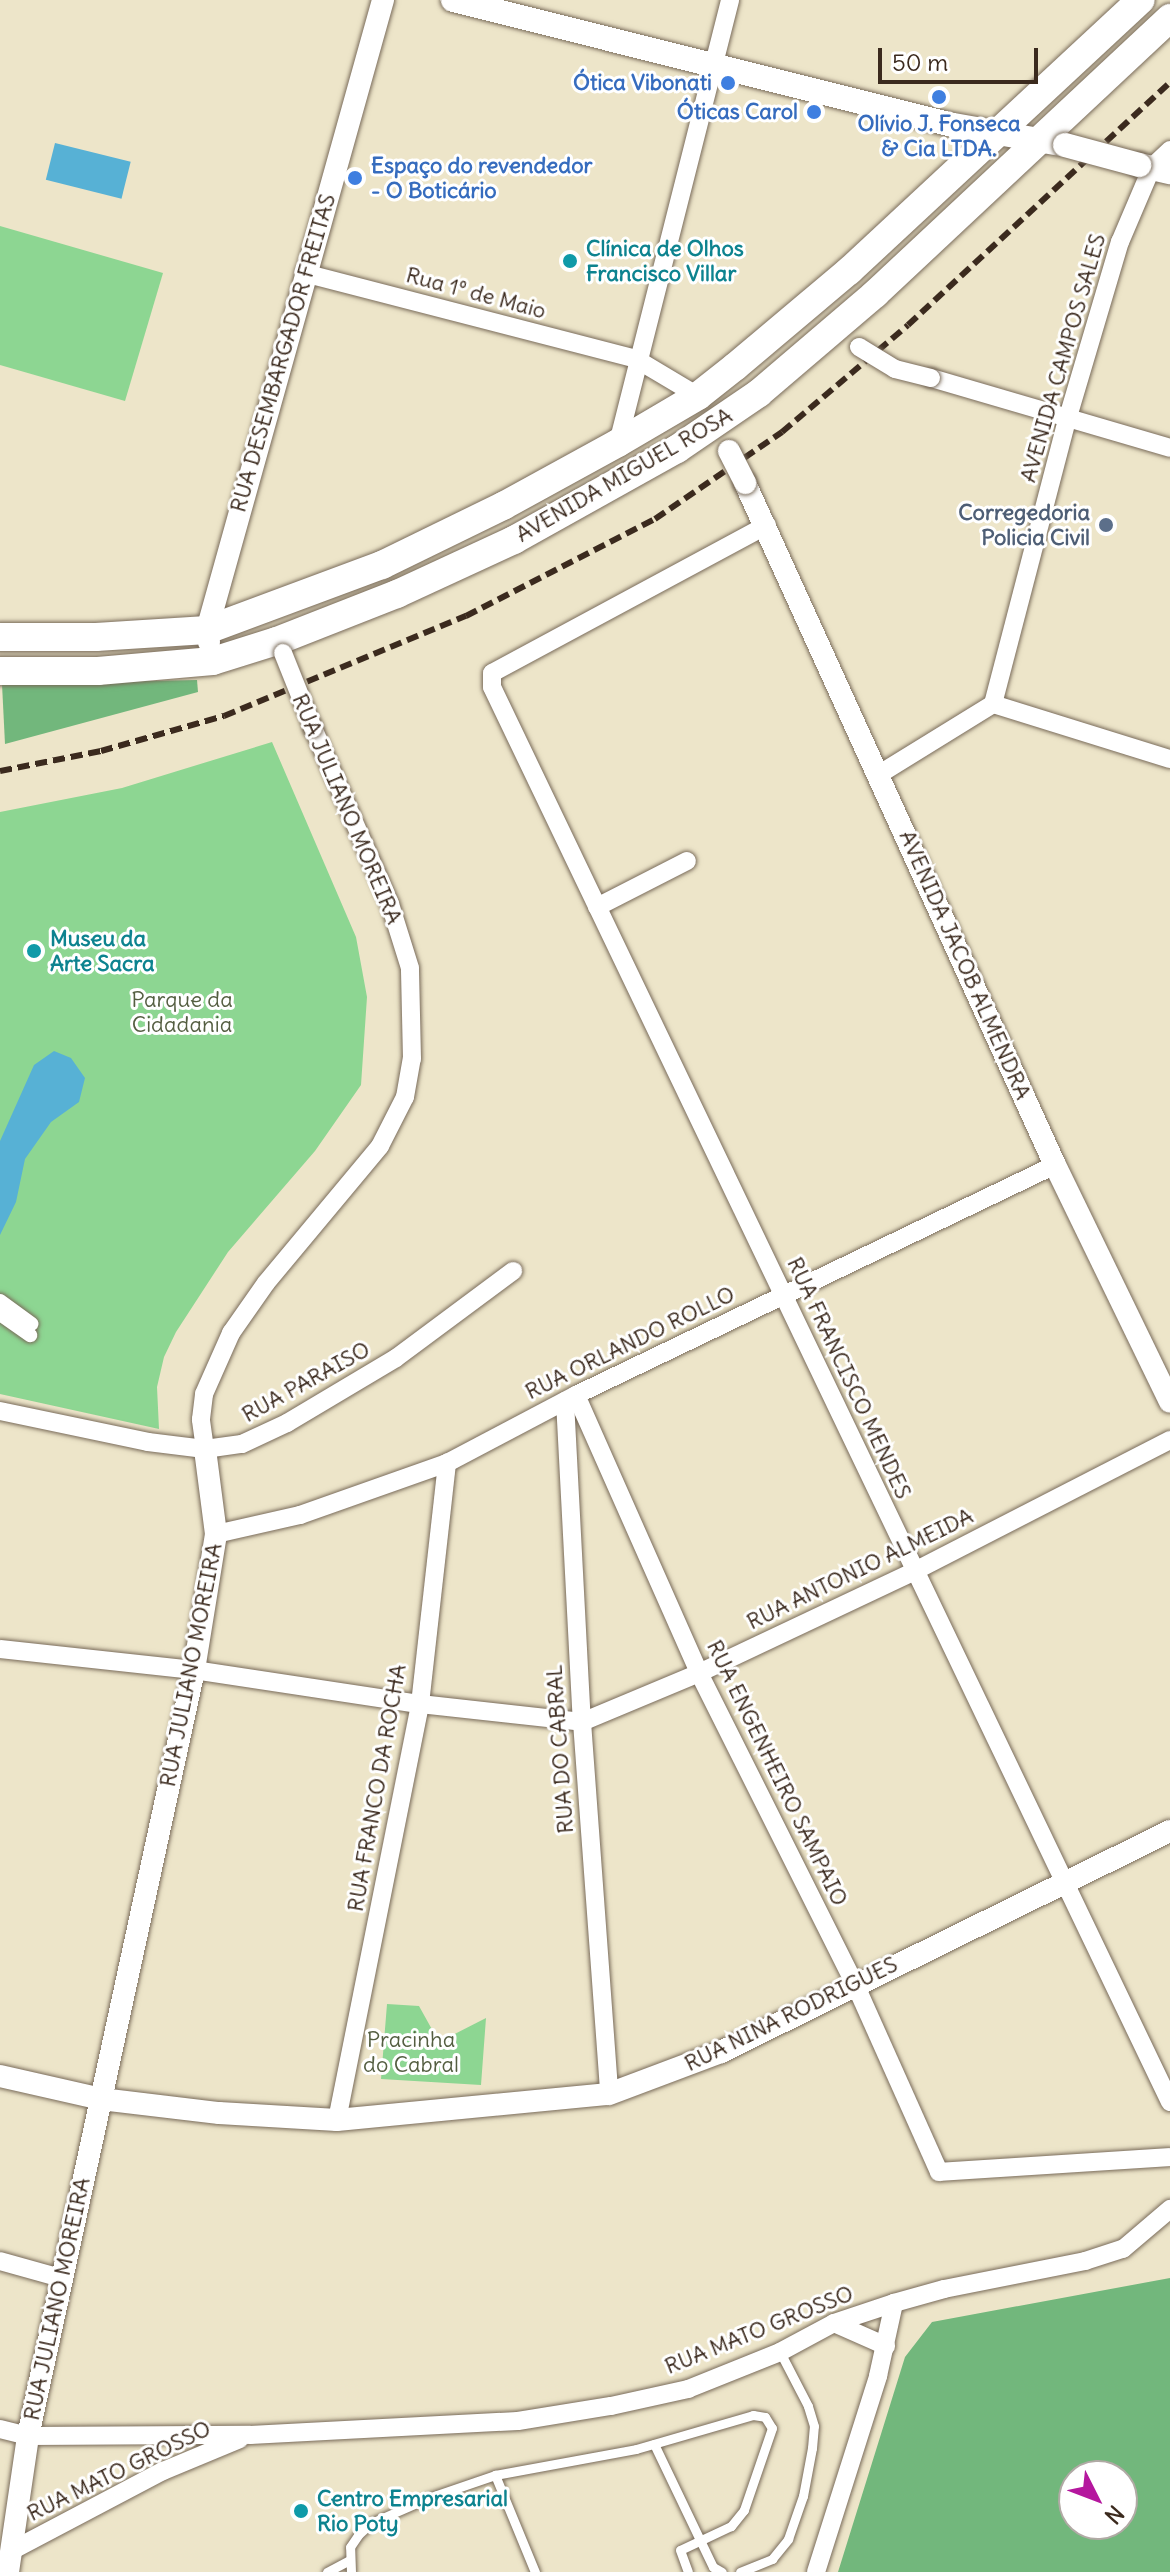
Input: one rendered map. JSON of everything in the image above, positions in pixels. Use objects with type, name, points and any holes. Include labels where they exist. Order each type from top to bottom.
[{"type":"main road","points":[[453,0],[953,125],[1053,143],[1154,168]]},
{"type":"main road","name":"AVENIDA MIGUEL ROSA","points":[[0,637],[96,637],[207,630],[382,565],[503,506],[618,443],[698,396],[849,271],[1141,0]]},
{"type":"main road","name":"AVENIDA MIGUEL ROSA","points":[[0,671],[98,671],[213,661],[280,647],[514,540],[716,425],[1053,143],[1170,18]]},
{"type":"main road","points":[[698,396],[716,425]]},
{"type":"main road","points":[[96,637],[98,671]]},
{"type":"street","name":"RUA DESEMBARGADOR FREITAS","points":[[213,661],[207,630],[304,273],[383,0]]},
{"type":"street","points":[[618,443],[636,359],[730,0]]},
{"type":"street","points":[[1154,168],[1170,150]]},
{"type":"street","name":"AVENIDA CAMPOS SALES","points":[[993,704],[1068,417],[1120,242],[1154,168]]},
{"type":"street","name":"Rua 1º de Maio","points":[[304,273],[636,359],[698,396]]},
{"type":"street","points":[[835,328],[895,369],[1170,448]]},
{"type":"street","name":"AVENIDA JACOB ALMENDRA","points":[[716,425],[767,525],[1055,1165],[1170,1401]]},
{"type":"street","name":"RUA FRANCISCO MENDES","points":[[767,525],[492,673],[490,680],[1170,2102]]},
{"type":"street","name":"RUA JULIANO MOREIRA","points":[[9,2562],[28,2436],[194,1670],[216,1534],[201,1419],[204,1394],[231,1333],[266,1283],[380,1146],[405,1097],[412,1059],[410,968],[390,904],[280,647]]},
{"type":"street","points":[[878,775],[993,704],[1170,759]]},
{"type":"street","points":[[597,907],[687,861]]},
{"type":"street","name":"RUA ORLANDO ROLLO","points":[[216,1534],[300,1515],[447,1463],[570,1398],[783,1293],[1055,1165]]},
{"type":"street","name":"RUA PARAISO","points":[[0,1411],[91,1432],[205,1449],[242,1444],[347,1389],[396,1358],[513,1271]]},
{"type":"street","points":[[0,1301],[31,1330],[0,1314]]},
{"type":"street","name":"RUA ENGENHEIRO SAMPAIO","points":[[570,1398],[699,1673],[855,1984],[939,2172],[1170,2157]]},
{"type":"street","name":"RUA DO CABRAL","points":[[570,1398],[582,1722],[609,2094]]},
{"type":"street","name":"RUA ANTONIO ALMEIDA","points":[[0,1649],[194,1670],[420,1704],[582,1722],[699,1673],[915,1571],[1170,1440]]},
{"type":"street","name":"RUA FRANCO DA ROCHA","points":[[337,2120],[420,1704],[447,1463]]},
{"type":"street","name":"RUA NINA RODRIGUES","points":[[0,2076],[101,2099],[219,2113],[337,2120],[609,2094],[721,2052],[1170,1831]]},
{"type":"street","name":"RUA MATO GROSSO","points":[[0,2429],[28,2436],[161,2437],[518,2421],[688,2389],[780,2352],[834,2323],[894,2303],[944,2289],[1085,2261],[1123,2249],[1170,2209]]},
{"type":"street","points":[[0,2261],[61,2278]]},
{"type":"street","points":[[816,2572],[886,2346],[894,2303]]},
{"type":"street","points":[[834,2323],[886,2346]]},
{"type":"street","name":"RUA MATO GROSSO","points":[[9,2562],[163,2471],[250,2435]]},
{"type":"street","points":[[161,2437],[176,2448],[178,2454],[163,2471]]},
{"type":"lane","points":[[740,2572],[772,2559],[788,2539],[810,2460],[814,2426],[808,2406],[780,2352]]},
{"type":"lane","points":[[351,2572],[348,2561],[350,2547],[371,2523],[428,2498],[495,2475],[654,2444],[753,2415],[770,2421],[766,2454],[739,2520],[680,2550],[688,2572]]},
{"type":"lane","points":[[654,2444],[713,2567],[722,2572]]},
{"type":"lane","points":[[495,2475],[509,2517],[535,2572]]},
{"type":"lane","points":[[327,2572],[348,2561]]},
{"type":"green space","points":[[0,226],[163,273],[125,401],[0,365]]},
{"type":"green space","points":[[197,680],[198,692],[5,744],[2,684]]},
{"type":"green space","name":"Parque da Cidadania","points":[[272,742],[356,937],[367,997],[361,1085],[315,1151],[228,1252],[176,1332],[164,1357],[157,1387],[159,1429],[0,1394],[0,812],[122,788]]},
{"type":"green space","name":"Pracinha do Cabral","points":[[387,2004],[419,2006],[439,2042],[486,2018],[481,2085],[381,2079]]},
{"type":"green space","points":[[1170,2278],[1170,2572],[838,2572],[905,2357],[932,2322]]},
{"type":"water","points":[[55,143],[131,162],[121,199],[46,180]]},
{"type":"water","points":[[54,1051],[71,1058],[85,1078],[79,1102],[51,1122],[25,1159],[16,1202],[0,1235],[0,1141],[34,1065]]},
{"type":"railway","points":[[0,771],[101,751],[224,716],[466,616],[655,519],[782,432],[908,325],[1170,82]]},
{"type":"place","name":"Ótica Vibonati","points":[[728,83]]},
{"type":"place","name":"Olívio J. Fonseca & Cia LTDA.","points":[[939,97]]},
{"type":"place","name":"Óticas Carol","points":[[814,112]]},
{"type":"place","name":"Espaço do revendedor - O Boticário","points":[[355,178]]},
{"type":"place","name":"Clínica de Olhos Francisco Villar","points":[[570,261]]},
{"type":"place","name":"Corregedoria Policia Civil","points":[[1106,525]]},
{"type":"place","name":"Museu da Arte Sacra","points":[[34,951]]},
{"type":"place","name":"Centro Empresarial Rio Poty","points":[[301,2511]]}]
